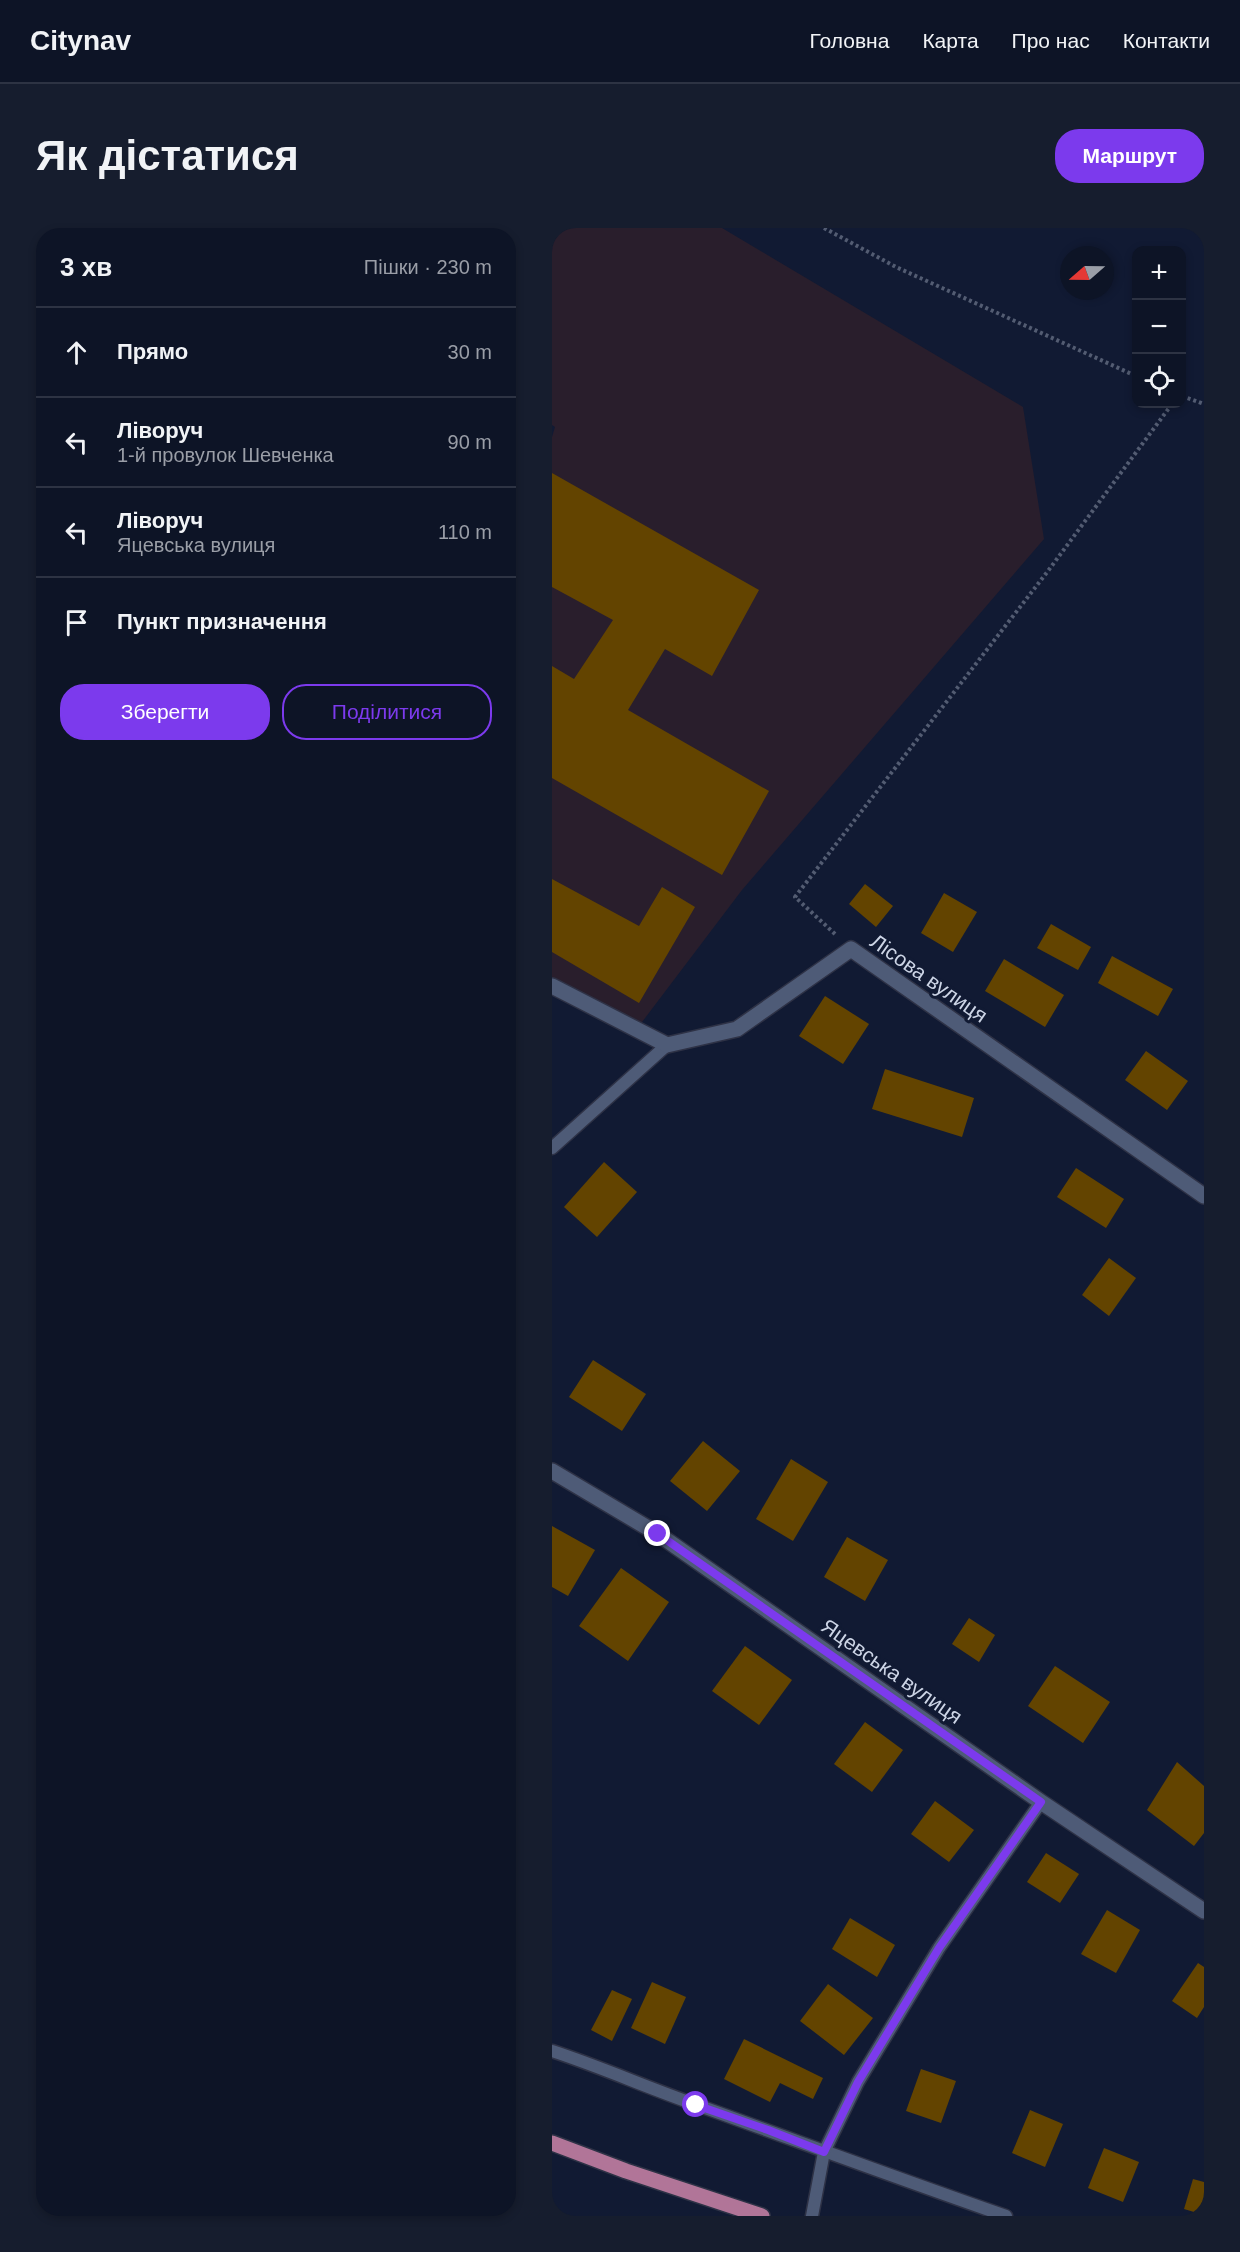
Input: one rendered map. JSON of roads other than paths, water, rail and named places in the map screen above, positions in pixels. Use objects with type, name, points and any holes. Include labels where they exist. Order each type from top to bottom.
[{"type":"main road","points":[[552,2143],[626,2171],[762,2216]]},
{"type":"street","name":"Лісова вулиця","points":[[667,1046],[737,1029],[851,949],[1204,1196]]},
{"type":"street","points":[[552,986],[667,1046]]},
{"type":"street","name":"Яцевська вулиця","points":[[552,1471],[658,1534],[1041,1802],[1204,1911]]},
{"type":"lane","points":[[552,1148],[667,1046]]},
{"type":"lane","points":[[812,2216],[824,2152],[858,2082],[939,1948],[1041,1802]]},
{"type":"lane","points":[[552,2051],[824,2152],[1006,2216]]}]
